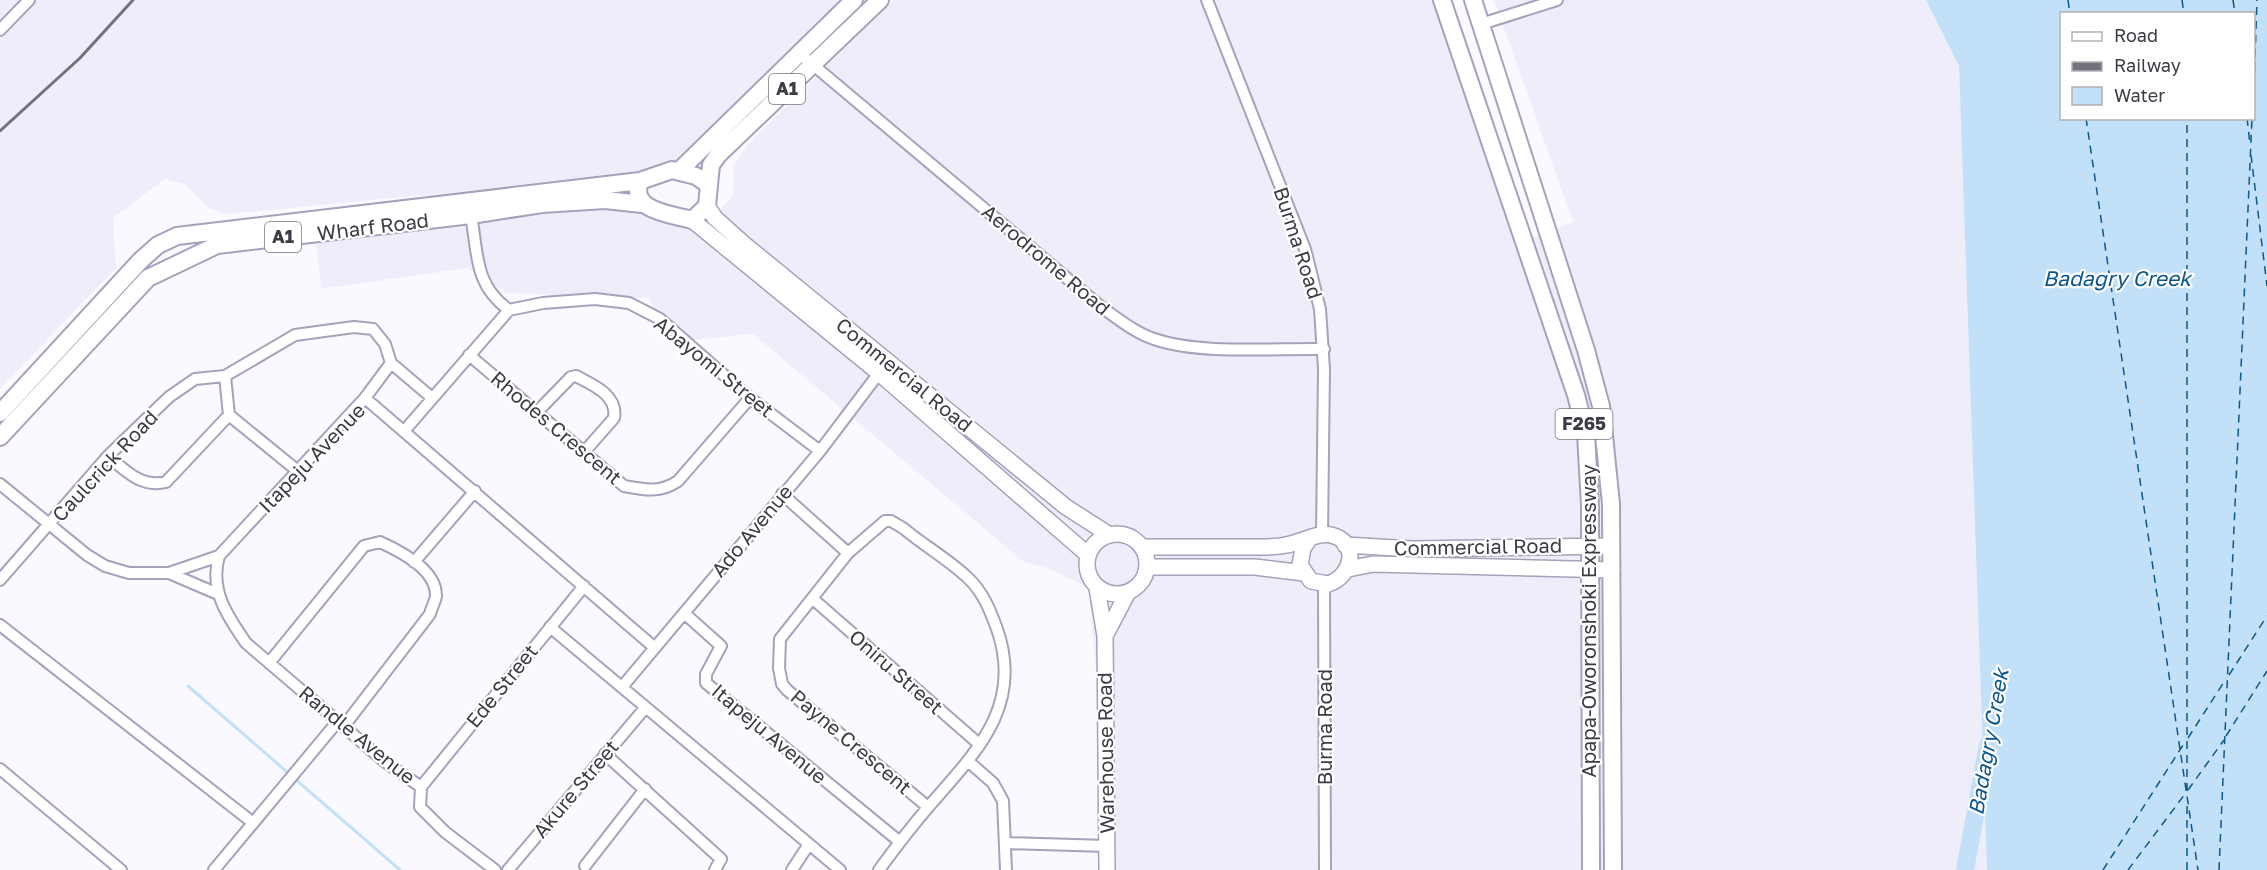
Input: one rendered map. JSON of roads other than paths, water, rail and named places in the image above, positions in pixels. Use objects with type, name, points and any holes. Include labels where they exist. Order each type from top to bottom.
[{"type":"main road","name":"A1","points":[[680,170],[854,0]]},
{"type":"main road","name":"A1","points":[[709,185],[711,165],[718,155],[880,0]]},
{"type":"main road","name":"Apapa-Oworonshoki Expressway","points":[[1442,0],[1576,395],[1586,434],[1590,545],[1590,870]]},
{"type":"main road","name":"Apapa-Oworonshoki Expressway","points":[[1473,0],[1586,350],[1601,406],[1608,460],[1612,570],[1613,870]]},
{"type":"main road","name":"Wharf Road","points":[[0,413],[141,260],[158,245],[177,236],[640,181],[672,170],[680,170]]},
{"type":"main road","points":[[680,170],[709,185],[707,206],[692,220]]},
{"type":"main road","points":[[640,181],[636,192],[642,204]]},
{"type":"main road","name":"Wharf Road","points":[[0,437],[148,278],[217,245],[471,215],[552,203],[605,200],[642,204],[692,220]]},
{"type":"main road","name":"Commercial Road","points":[[707,206],[715,218],[753,252],[1066,507],[1108,534]]},
{"type":"main road","name":"Commercial Road","points":[[692,220],[879,374],[1087,554]]},
{"type":"main road","points":[[1143,547],[1147,567],[1138,585],[1127,594],[1110,594],[1097,588],[1088,574],[1087,554],[1099,539],[1108,534],[1127,535],[1143,547],[1281,546],[1315,538],[1331,535],[1345,544],[1350,560],[1348,569],[1336,582],[1324,584],[1311,580],[1304,573],[1300,556],[1315,538]]},
{"type":"main road","name":"Commercial Road","points":[[1345,544],[1413,549],[1611,546]]},
{"type":"main road","name":"Commercial Road","points":[[1348,569],[1373,564],[1453,564],[1589,572],[1612,570]]},
{"type":"main road","points":[[1147,567],[1255,567],[1304,573]]},
{"type":"main road","name":"Warehouse Road","points":[[1097,588],[1105,636],[1107,870]]},
{"type":"main road","name":"Warehouse Road","points":[[1105,636],[1127,594]]},
{"type":"street","points":[[0,30],[28,0]]},
{"type":"street","name":"Burma Road","points":[[1207,0],[1305,249],[1320,309],[1324,349],[1315,538]]},
{"type":"street","points":[[1481,24],[1557,0]]},
{"type":"street","name":"Aerodrome Road","points":[[799,53],[1100,306],[1128,325],[1154,339],[1188,347],[1324,349]]},
{"type":"street","points":[[405,430],[431,397],[509,310],[492,297],[482,277],[471,215]]},
{"type":"street","name":"Abayomi Street","points":[[509,310],[543,303],[595,299],[629,303],[660,319],[750,398],[820,451]]},
{"type":"street","name":"Caulcrick Road","points":[[0,580],[108,456],[169,398],[195,379],[225,376],[296,335],[354,327],[373,329],[385,344],[391,363],[431,397]]},
{"type":"street","name":"Rhodes Crescent","points":[[469,356],[538,411],[624,486],[668,489],[750,398]]},
{"type":"street","points":[[365,398],[391,363]]},
{"type":"street","name":"Ado Avenue","points":[[622,687],[820,451],[879,374]]},
{"type":"street","points":[[225,376],[229,415],[299,472]]},
{"type":"street","points":[[538,411],[571,377],[576,376],[597,387],[614,402],[614,418],[585,451]]},
{"type":"street","name":"Itapeju Avenue","points":[[0,484],[87,555],[105,566],[129,573],[169,573],[219,556],[365,398],[405,430],[655,648]]},
{"type":"street","points":[[108,456],[135,479],[151,483],[166,482],[177,473],[229,415]]},
{"type":"street","points":[[414,562],[475,491]]},
{"type":"street","points":[[782,494],[848,553]]},
{"type":"street","name":"Payne Crescent","points":[[928,807],[782,684],[779,668],[780,639],[848,553],[879,525],[891,520],[968,578],[988,604],[1000,639],[1004,672],[1002,702],[994,726],[979,744]]},
{"type":"street","points":[[214,870],[252,822],[341,724],[430,614],[436,595],[428,575],[414,562],[380,542],[364,546],[269,663]]},
{"type":"street","points":[[169,573],[218,594],[216,568],[219,556]]},
{"type":"street","name":"Burma Road","points":[[1324,584],[1325,870]]},
{"type":"street","name":"Ede Street","points":[[421,787],[584,586]]},
{"type":"street","name":"Randle Avenue","points":[[218,594],[229,619],[246,643],[384,761],[421,787],[420,807],[445,832],[495,870]]},
{"type":"street","name":"Oniru Street","points":[[813,599],[979,744]]},
{"type":"street","name":"Itapeju Avenue","points":[[684,613],[721,646],[706,674],[706,683],[900,842]]},
{"type":"street","points":[[0,625],[252,822]]},
{"type":"street","points":[[550,627],[840,870]]},
{"type":"street","name":"Akure Street","points":[[508,870],[645,708]]},
{"type":"street","points":[[879,870],[928,807],[969,762],[979,744]]},
{"type":"street","points":[[605,754],[721,859],[715,870]]},
{"type":"street","points":[[969,762],[999,790],[1003,801],[1006,870]]},
{"type":"street","points":[[0,769],[121,870]]},
{"type":"street","points":[[585,866],[645,789]]},
{"type":"street","points":[[1005,843],[1107,846]]},
{"type":"street","points":[[792,870],[809,844]]},
{"type":"water","name":"Badagry Creek","points":[[1926,0],[2267,0],[2267,870],[1987,870],[1959,66]]},
{"type":"waterway","points":[[188,686],[400,870]]},
{"type":"waterway","name":"Badagry Creek","points":[[1965,870],[1988,745]]},
{"type":"railway","points":[[0,131],[80,58],[133,0]]}]
